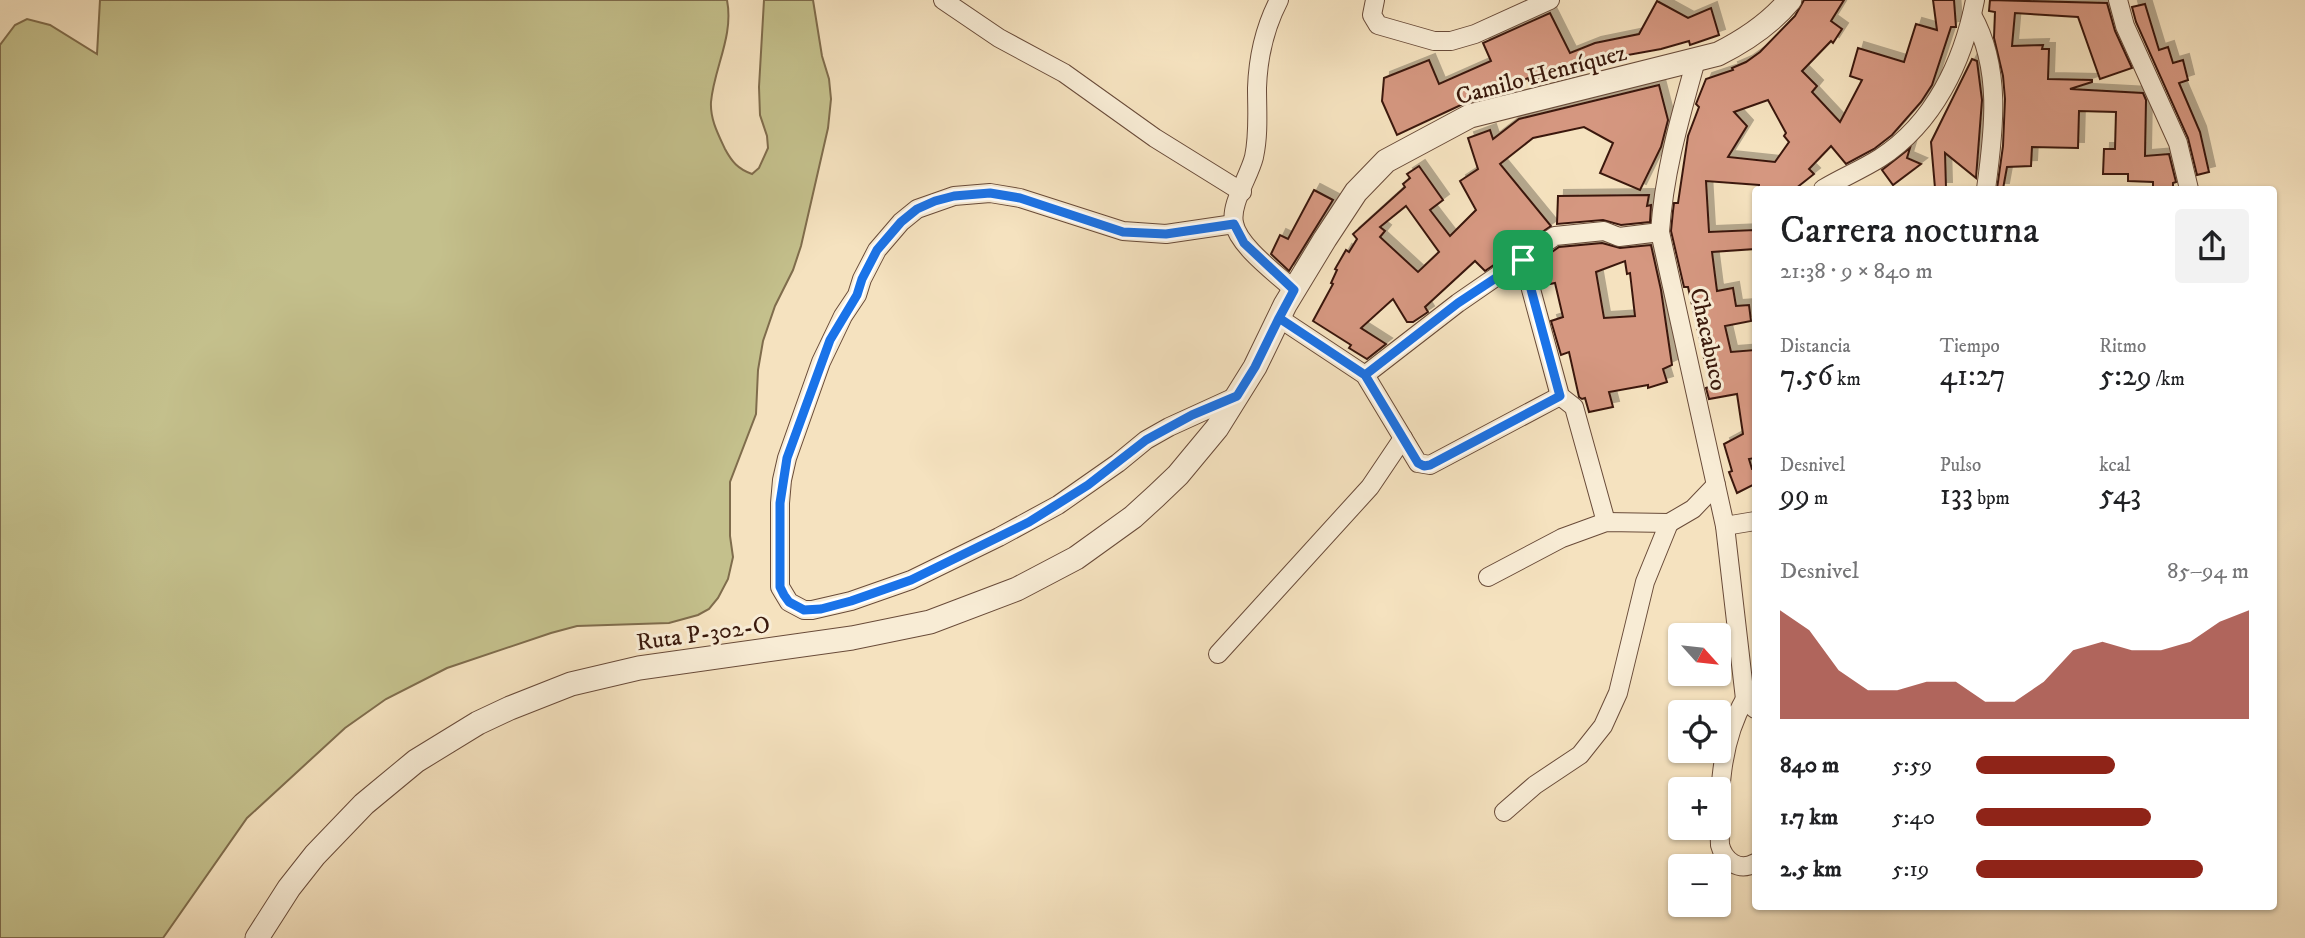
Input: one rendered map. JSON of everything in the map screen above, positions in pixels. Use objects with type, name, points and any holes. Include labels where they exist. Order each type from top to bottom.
[{"type":"street","points":[[943,0],[999,37],[1064,73],[1155,138],[1242,192]]},
{"type":"street","points":[[1279,0],[1262,46],[1257,87],[1257,143],[1254,160],[1234,206],[1234,224],[1286,304],[1365,375],[1418,463],[1424,466],[1560,396]]},
{"type":"street","points":[[1375,0],[1372,15],[1378,25],[1443,41],[1475,34],[1550,0]]},
{"type":"street","name":"Camilo Henríquez","points":[[1286,304],[1356,192],[1386,161],[1471,116],[1718,54],[1767,24],[1790,0]]},
{"type":"street","points":[[2118,0],[2125,26],[2178,143],[2188,186]]},
{"type":"street","points":[[1830,186],[1883,156],[1909,135],[1934,106],[1952,71],[1973,8]]},
{"type":"street","points":[[1973,8],[1993,80],[1994,112],[1986,186]]},
{"type":"street","name":"Chacabuco","points":[[1696,60],[1668,161],[1662,195],[1660,232],[1725,526],[1750,704]]},
{"type":"street","points":[[1234,224],[1166,234],[1123,232],[1020,198],[990,193],[954,196],[917,209],[877,250],[857,295],[830,340],[787,458],[780,503],[780,587],[789,602],[804,610],[812,610],[851,601],[911,580],[1029,522],[1088,485],[1146,440],[1192,415],[1237,396]]},
{"type":"street","points":[[1365,375],[1458,303],[1555,236],[1604,231],[1619,237],[1660,232]]},
{"type":"street","points":[[1523,260],[1560,396],[1574,407],[1606,522]]},
{"type":"street","name":"Ruta P-302-O","points":[[257,938],[289,888],[337,830],[416,761],[478,723],[542,694],[604,676],[682,661],[895,631],[958,613],[1008,594],[1076,558],[1133,517],[1178,475],[1217,428],[1255,367],[1286,304]]},
{"type":"street","points":[[1218,654],[1370,487],[1403,438]]},
{"type":"street","points":[[1488,577],[1562,538],[1606,522],[1669,523],[1693,509],[1716,485]]},
{"type":"street","points":[[1725,526],[1752,522]]},
{"type":"street","points":[[1504,813],[1535,785],[1580,755],[1603,726],[1618,694],[1645,582],[1669,523]]},
{"type":"street","points":[[1750,704],[1732,725],[1725,750],[1720,845],[1725,857],[1736,865],[1752,865]]},
{"type":"shaded area","points":[[100,0],[727,0],[728,26],[713,89],[712,114],[717,132],[730,158],[752,174],[759,168],[768,148],[760,115],[759,87],[764,0],[813,0],[822,56],[829,79],[831,99],[828,128],[801,246],[763,341],[758,370],[756,414],[730,482],[730,536],[733,557],[728,579],[709,609],[669,623],[577,626],[551,633],[447,668],[386,699],[345,728],[247,818],[163,938],[0,938],[0,45],[15,25],[27,19],[50,25],[97,54]]},
{"type":"building","points":[[1804,0],[1844,0],[1831,21],[1842,29],[1833,43],[1831,41],[1802,71],[1817,86],[1812,92],[1840,122],[1862,80],[1850,76],[1858,48],[1904,62],[1916,24],[1937,30],[1933,0],[1954,0],[1956,27],[1951,27],[1932,85],[1892,135],[1874,149],[1846,164],[1831,146],[1809,169],[1814,174],[1799,186],[1759,186],[1706,181],[1709,232],[1752,230],[1752,249],[1712,252],[1717,291],[1733,288],[1736,306],[1749,305],[1751,321],[1725,326],[1731,352],[1752,350],[1752,458],[1749,459],[1752,486],[1737,493],[1729,472],[1732,471],[1724,444],[1743,434],[1737,394],[1709,399],[1706,388],[1718,384],[1712,357],[1704,358],[1688,287],[1684,287],[1671,231],[1688,136],[1706,79],[1733,70],[1732,68],[1760,52],[1795,16]],"holes":[[[1768,100],[1786,133],[1784,136],[1789,142],[1775,162],[1728,157],[1747,126],[1734,112]]]},
{"type":"building","points":[[1990,0],[2107,3],[2115,31],[2132,68],[2100,79],[2078,17],[2015,13],[2012,46],[2043,45],[2042,49],[2049,49],[2048,79],[2092,80],[2070,89],[2143,93],[2146,100],[2145,156],[2169,154],[2176,182],[2173,186],[2153,186],[2153,182],[2128,181],[2128,174],[2103,174],[2104,149],[2115,149],[2116,112],[2079,111],[2078,148],[2032,147],[2031,166],[2007,167],[2004,186],[1997,186],[2005,99],[2003,76],[1994,38],[1995,12],[1989,11]]},
{"type":"building","points":[[1657,1],[1688,18],[1711,8],[1719,35],[1690,45],[1689,41],[1600,60],[1601,65],[1580,71],[1579,69],[1540,84],[1538,77],[1529,81],[1528,78],[1397,135],[1382,101],[1384,78],[1429,60],[1439,84],[1491,61],[1483,43],[1550,13],[1570,53],[1595,43],[1639,34]]},
{"type":"building","points":[[2145,4],[2159,50],[2168,47],[2173,63],[2183,60],[2188,80],[2179,83],[2200,132],[2209,172],[2197,175],[2188,138],[2136,22],[2132,7]]},
{"type":"building","points":[[1972,59],[1977,61],[1982,100],[1976,178],[1945,153],[1946,186],[1935,186],[1931,142]]},
{"type":"building","points":[[1659,85],[1668,120],[1661,147],[1640,190],[1600,173],[1613,143],[1584,127],[1533,138],[1500,164],[1551,226],[1485,271],[1475,261],[1425,307],[1428,312],[1413,322],[1407,322],[1393,299],[1361,328],[1386,344],[1367,359],[1349,348],[1351,345],[1313,321],[1333,284],[1331,283],[1337,270],[1335,269],[1346,250],[1349,252],[1357,239],[1353,234],[1405,187],[1403,184],[1410,178],[1407,174],[1419,166],[1443,200],[1430,210],[1450,236],[1476,210],[1460,181],[1478,169],[1468,138],[1490,130],[1493,139],[1519,119]],"holes":[[[1406,206],[1439,252],[1418,272],[1380,237],[1385,231],[1380,227]]]},
{"type":"building","points":[[1910,148],[1907,158],[1921,164],[1893,185],[1882,170]]},
{"type":"building","points":[[1314,190],[1333,200],[1289,271],[1271,254],[1280,235],[1288,239]]},
{"type":"building","points":[[1649,195],[1647,206],[1651,205],[1650,222],[1621,225],[1603,220],[1557,224],[1558,196]]},
{"type":"building","points":[[1602,243],[1620,248],[1651,245],[1672,365],[1663,369],[1667,382],[1648,388],[1648,385],[1609,392],[1613,407],[1589,412],[1585,398],[1579,397],[1569,352],[1561,355],[1551,321],[1563,317],[1555,283],[1550,284],[1545,257],[1559,247]],"holes":[[[1625,261],[1627,274],[1630,273],[1635,316],[1604,318],[1596,272]]]},
{"type":"route","points":[[1523,260],[1458,303],[1365,375],[1279,318],[1294,290],[1244,243],[1234,224],[1166,234],[1140,234],[1105,228],[1005,195],[974,194],[935,201],[917,209],[901,222],[877,250],[857,295],[842,316],[821,362],[802,422],[787,458],[782,480],[780,587],[789,602],[796,607],[804,610],[821,609],[881,592],[911,580],[1029,522],[1088,485],[1146,440],[1192,415],[1237,396],[1279,318],[1365,375],[1418,463],[1430,465],[1560,396],[1523,260]]}]
